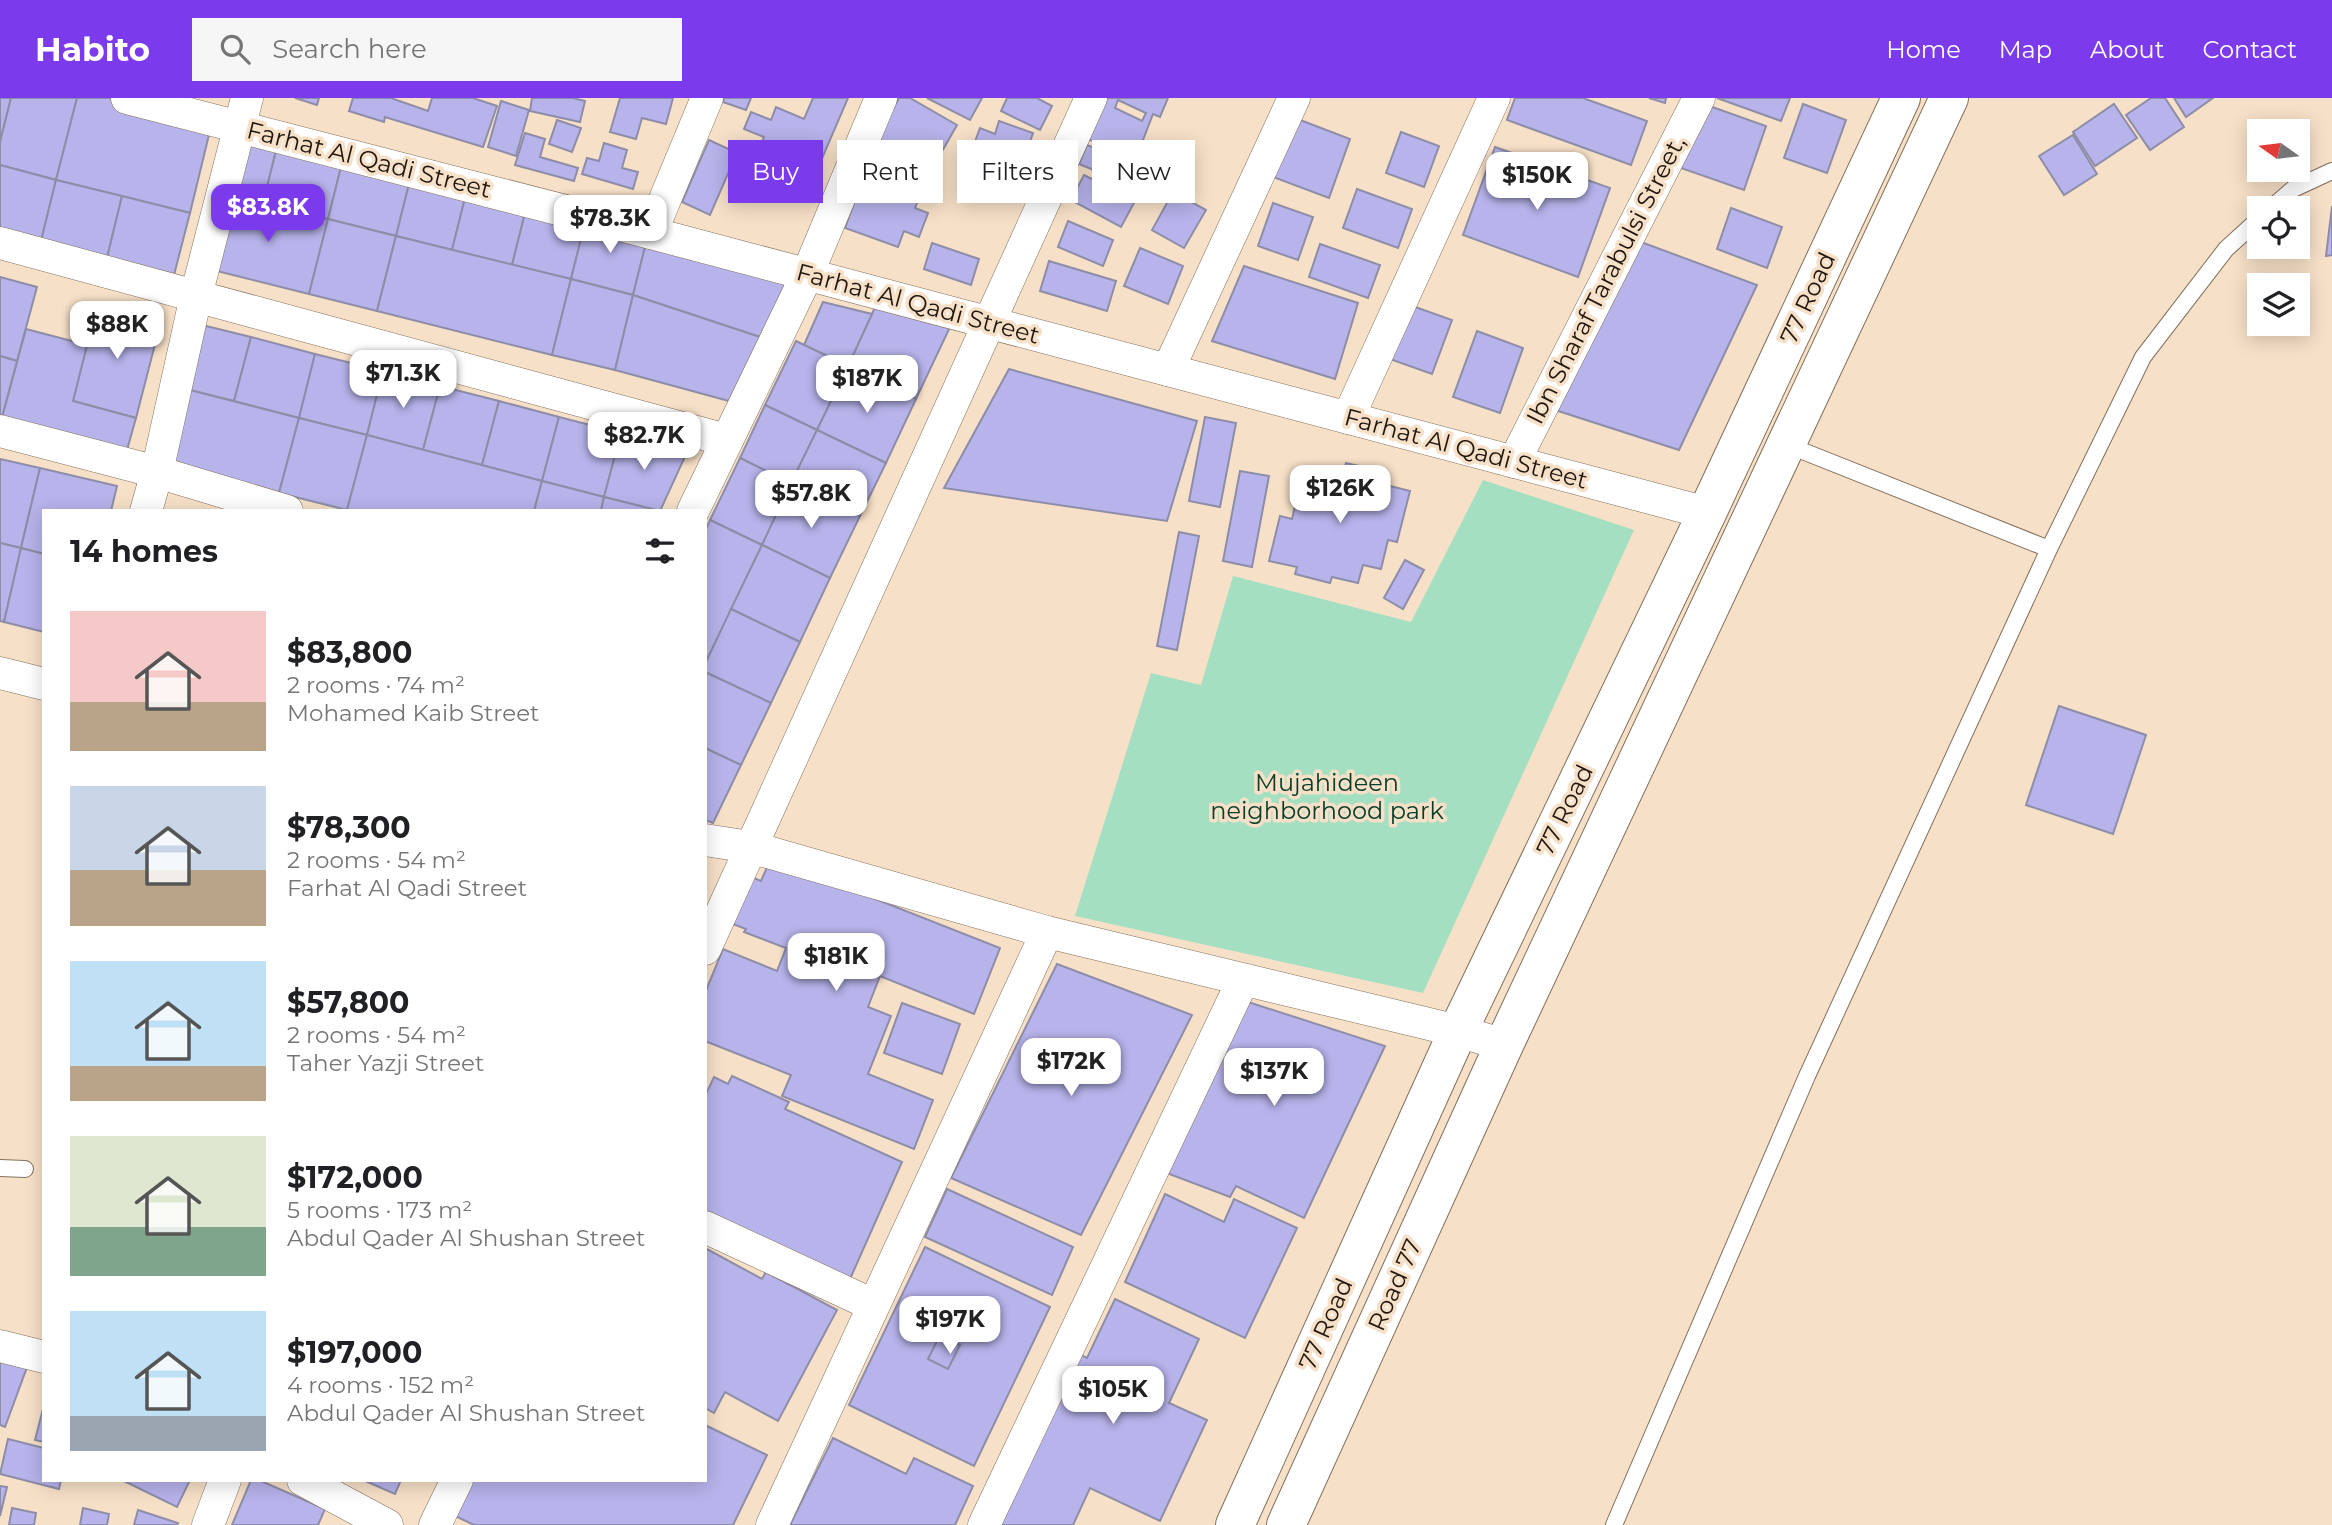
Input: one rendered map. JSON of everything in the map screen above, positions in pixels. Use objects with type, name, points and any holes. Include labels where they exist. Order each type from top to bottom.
[{"type":"main road","name":"77 Road","points":[[1235,1525],[1458,1031],[1707,513],[1901,98]]},
{"type":"main road","name":"Road 77","points":[[1286,1525],[1504,1045],[1949,98]]},
{"type":"main road","points":[[1932,137],[1973,98]]},
{"type":"street","name":"Farhat Al Qadi Street","points":[[127,98],[243,112],[651,233],[1707,513]]},
{"type":"street","points":[[651,233],[707,98]]},
{"type":"street","points":[[694,509],[807,275],[881,98]]},
{"type":"street","points":[[707,944],[1091,98]]},
{"type":"street","points":[[1168,370],[1294,98]]},
{"type":"street","points":[[1348,418],[1494,98]]},
{"type":"street","name":"Ibn Sharaf Tarabulsi Street,","points":[[1514,462],[1699,98]]},
{"type":"street","points":[[147,509],[196,296],[243,112]]},
{"type":"street","points":[[0,243],[726,440]]},
{"type":"street","points":[[0,431],[157,472],[280,509]]},
{"type":"street","points":[[0,673],[42,684]]},
{"type":"street","points":[[707,839],[750,847],[1047,932],[1458,1031],[1504,1045]]},
{"type":"street","points":[[772,1525],[1047,932]]},
{"type":"street","points":[[984,1525],[1243,979]]},
{"type":"street","points":[[707,1228],[873,1305]]},
{"type":"street","points":[[0,1346],[42,1356]]},
{"type":"street","points":[[208,1525],[224,1482]]},
{"type":"street","points":[[307,1482],[387,1525]]},
{"type":"street","points":[[435,1525],[456,1482]]},
{"type":"lane","points":[[2286,196],[2294,189],[2332,171]]},
{"type":"lane","points":[[1614,1525],[1808,1076],[2049,549],[2143,358],[2225,249],[2247,230]]},
{"type":"lane","points":[[1785,444],[2049,549]]},
{"type":"lane","points":[[0,1168],[25,1169]]},
{"type":"green space","name":"Mujahideen neighborhood park","points":[[1483,480],[1634,530],[1423,993],[1075,916],[1151,673],[1201,685],[1233,576],[1411,622]]},
{"type":"building","points":[[0,98],[11,98],[0,142]]},
{"type":"building","points":[[11,98],[77,98],[56,180],[0,165],[0,142]]},
{"type":"building","points":[[77,98],[151,98],[214,114],[190,213],[56,180]]},
{"type":"building","points":[[295,98],[319,98],[317,105]]},
{"type":"building","points":[[353,98],[391,98],[428,111],[432,98],[473,98],[497,106],[483,147],[385,117],[384,122],[349,111]]},
{"type":"building","points":[[532,98],[573,98],[585,101],[580,122],[530,111]]},
{"type":"building","points":[[620,98],[673,98],[666,124],[642,118],[636,139],[610,132]]},
{"type":"building","points":[[724,98],[751,98],[746,110],[723,102]]},
{"type":"building","points":[[813,98],[848,98],[823,156],[823,140],[763,140],[764,137],[744,129],[751,112],[771,120],[776,107],[804,119]]},
{"type":"building","points":[[899,98],[910,98],[957,125],[943,150],[943,140],[877,138]]},
{"type":"building","points":[[927,98],[982,98],[970,120]]},
{"type":"building","points":[[1007,98],[1037,98],[1052,106],[1040,130],[1001,111]]},
{"type":"building","points":[[1097,98],[1168,98],[1160,117],[1153,114],[1143,140],[1092,141],[1082,137]],"holes":[[[1118,100],[1146,113],[1142,121],[1115,108]]]},
{"type":"building","points":[[1515,98],[1583,98],[1647,121],[1631,165],[1507,120]]},
{"type":"building","points":[[1649,98],[1666,98],[1665,103]]},
{"type":"building","points":[[1717,98],[1790,98],[1781,121]]},
{"type":"building","points":[[2151,98],[2165,98],[2184,127],[2150,150],[2126,115]]},
{"type":"building","points":[[2174,98],[2213,98],[2186,117]]},
{"type":"building","points":[[501,101],[529,110],[516,156],[488,147]]},
{"type":"building","points":[[1701,103],[1766,126],[1744,190],[1678,167]]},
{"type":"building","points":[[1803,104],[1846,120],[1827,173],[1784,158]]},
{"type":"building","points":[[2114,104],[2137,138],[2095,166],[2073,132]]},
{"type":"building","points":[[1295,118],[1350,139],[1329,198],[1273,177]]},
{"type":"building","points":[[557,120],[581,128],[572,152],[549,144]]},
{"type":"building","points":[[999,121],[1033,133],[1031,140],[976,140],[980,128],[995,134]]},
{"type":"building","points":[[244,130],[279,139],[263,203],[228,194]]},
{"type":"building","points":[[1401,132],[1439,146],[1424,187],[1386,173]]},
{"type":"building","points":[[525,133],[545,139],[540,157],[578,168],[574,181],[515,165]]},
{"type":"building","points":[[2073,135],[2097,174],[2064,195],[2039,156]]},
{"type":"building","points":[[279,139],[344,155],[328,219],[263,203]]},
{"type":"building","points":[[709,140],[728,149],[728,174],[710,215],[682,202]]},
{"type":"building","points":[[604,143],[627,150],[622,168],[638,172],[633,189],[582,174],[587,158],[599,161]]},
{"type":"building","points":[[1087,145],[1092,147],[1092,169],[1079,164]]},
{"type":"building","points":[[1495,147],[1610,188],[1578,277],[1463,235]]},
{"type":"building","points":[[344,155],[412,172],[396,236],[328,219]]},
{"type":"building","points":[[0,165],[56,180],[41,241],[0,231]]},
{"type":"building","points":[[412,172],[468,186],[452,250],[396,236]]},
{"type":"building","points":[[1084,175],[1092,179],[1092,203],[1134,203],[1121,227],[1077,203],[1078,187]]},
{"type":"building","points":[[56,180],[122,196],[107,258],[41,241]]},
{"type":"building","points":[[468,186],[528,201],[512,265],[452,250]]},
{"type":"building","points":[[1357,189],[1412,209],[1398,248],[1343,228]]},
{"type":"building","points":[[228,194],[328,219],[309,294],[209,269]]},
{"type":"building","points":[[122,196],[190,213],[174,275],[107,258]]},
{"type":"building","points":[[528,201],[587,215],[571,279],[512,265]]},
{"type":"building","points":[[854,203],[917,203],[915,208],[928,213],[919,237],[904,231],[898,247],[845,228]]},
{"type":"building","points":[[1167,203],[1193,203],[1206,210],[1184,248],[1152,230]]},
{"type":"building","points":[[1273,203],[1313,217],[1298,260],[1258,246]]},
{"type":"building","points":[[2332,206],[2332,255],[2326,256]]},
{"type":"building","points":[[1731,208],[1782,227],[1767,268],[1717,249]]},
{"type":"building","points":[[587,215],[649,231],[633,295],[571,279]]},
{"type":"building","points":[[328,219],[396,236],[377,311],[309,294]]},
{"type":"building","points":[[1068,221],[1113,240],[1103,266],[1058,247]]},
{"type":"building","points":[[649,231],[789,276],[760,337],[633,295]]},
{"type":"building","points":[[1614,232],[1757,285],[1679,450],[1549,408]]},
{"type":"building","points":[[396,236],[571,279],[552,355],[377,311]]},
{"type":"building","points":[[932,243],[979,259],[971,285],[924,269]]},
{"type":"building","points":[[1320,244],[1380,265],[1368,298],[1309,277]]},
{"type":"building","points":[[1140,248],[1183,266],[1168,304],[1124,286]]},
{"type":"building","points":[[1049,261],[1116,281],[1107,311],[1040,291]]},
{"type":"building","points":[[1244,266],[1358,303],[1335,379],[1212,341]]},
{"type":"building","points":[[0,277],[37,287],[17,361],[0,356]]},
{"type":"building","points":[[571,279],[633,295],[615,370],[552,355]]},
{"type":"building","points":[[882,292],[951,325],[916,399],[848,366]]},
{"type":"building","points":[[633,295],[760,337],[729,401],[615,370]]},
{"type":"building","points":[[823,302],[872,314],[848,366],[804,345]]},
{"type":"building","points":[[1404,303],[1452,320],[1432,374],[1384,357]]},
{"type":"building","points":[[97,304],[161,321],[136,418],[73,401]]},
{"type":"building","points":[[202,325],[251,337],[234,401],[186,389]]},
{"type":"building","points":[[26,329],[87,345],[73,401],[136,418],[127,450],[2,417]]},
{"type":"building","points":[[1477,331],[1523,348],[1500,413],[1453,397]]},
{"type":"building","points":[[251,337],[315,354],[299,418],[234,401]]},
{"type":"building","points":[[796,341],[848,366],[817,430],[765,405]]},
{"type":"building","points":[[315,354],[383,371],[367,435],[299,418]]},
{"type":"building","points":[[0,356],[17,361],[2,417],[0,416]]},
{"type":"building","points":[[848,366],[916,399],[886,463],[817,430]]},
{"type":"building","points":[[1009,369],[1197,421],[1167,521],[944,488]]},
{"type":"building","points":[[383,371],[440,386],[423,450],[367,435]]},
{"type":"building","points":[[440,386],[499,401],[482,465],[423,450]]},
{"type":"building","points":[[186,389],[299,418],[279,493],[166,464]]},
{"type":"building","points":[[499,401],[559,417],[542,481],[482,465]]},
{"type":"building","points":[[765,405],[817,430],[791,483],[740,458]]},
{"type":"building","points":[[559,417],[621,433],[604,497],[542,481]]},
{"type":"building","points":[[1205,417],[1236,423],[1220,507],[1189,501]]},
{"type":"building","points":[[299,418],[367,435],[347,509],[279,493]]},
{"type":"building","points":[[817,430],[886,463],[860,516],[791,483]]},
{"type":"building","points":[[621,433],[688,450],[661,509],[604,497]]},
{"type":"building","points":[[367,435],[542,481],[535,509],[347,509]]},
{"type":"building","points":[[740,458],[791,483],[762,545],[710,520]]},
{"type":"building","points":[[0,459],[40,468],[21,548],[0,543]]},
{"type":"building","points":[[1346,463],[1381,471],[1378,483],[1410,491],[1397,542],[1388,540],[1381,569],[1363,565],[1358,583],[1332,577],[1330,583],[1295,574],[1297,567],[1269,561],[1280,516],[1292,519],[1301,480],[1316,484],[1320,469],[1343,475]]},
{"type":"building","points":[[40,468],[117,486],[111,509],[42,509],[42,553],[21,548]]},
{"type":"building","points":[[1240,471],[1269,476],[1252,567],[1223,561]]},
{"type":"building","points":[[542,481],[604,497],[601,509],[535,509]]},
{"type":"building","points":[[791,483],[860,516],[830,578],[762,545]]},
{"type":"building","points":[[604,497],[652,509],[601,509]]},
{"type":"building","points":[[710,520],[762,545],[707,660],[707,527]]},
{"type":"building","points":[[1179,532],[1199,536],[1177,650],[1157,646]]},
{"type":"building","points":[[0,543],[21,548],[4,622],[0,621]]},
{"type":"building","points":[[762,545],[830,578],[800,642],[731,609]]},
{"type":"building","points":[[21,548],[42,553],[42,632],[4,622]]},
{"type":"building","points":[[1405,560],[1424,570],[1403,609],[1384,598]]},
{"type":"building","points":[[731,609],[800,642],[771,703],[707,673],[707,660]]},
{"type":"building","points":[[707,673],[771,703],[741,765],[707,749]]},
{"type":"building","points":[[2059,706],[2146,735],[2113,834],[2026,805]]},
{"type":"building","points":[[707,749],[741,765],[713,823],[707,821]]},
{"type":"building","points":[[771,858],[1000,948],[974,1014],[880,976],[868,1007],[891,1016],[868,1074],[933,1100],[914,1149],[782,1096],[791,1075],[707,1042],[707,988],[723,949],[777,971],[786,948],[744,932],[746,929],[730,923],[749,876],[761,881]]},
{"type":"building","points":[[1057,964],[1192,1015],[1081,1235],[951,1178]]},
{"type":"building","points":[[1245,1001],[1385,1046],[1304,1218],[1236,1186],[1230,1197],[1164,1172]]},
{"type":"building","points":[[902,1003],[960,1024],[942,1074],[884,1053]]},
{"type":"building","points":[[732,1076],[789,1102],[785,1109],[902,1162],[850,1279],[707,1214],[707,1092],[714,1077],[728,1084]]},
{"type":"building","points":[[947,1189],[1073,1247],[1052,1295],[925,1237]]},
{"type":"building","points":[[1165,1194],[1224,1222],[1234,1199],[1297,1228],[1245,1338],[1125,1282]]},
{"type":"building","points":[[925,1247],[1050,1307],[974,1466],[849,1405]]},
{"type":"building","points":[[707,1249],[762,1279],[766,1272],[837,1310],[778,1421],[725,1392],[714,1413],[707,1409]]},
{"type":"building","points":[[1115,1299],[1199,1339],[1169,1403],[1207,1420],[1160,1521],[1090,1488],[1073,1525],[998,1525],[1079,1354],[1087,1358]]},
{"type":"building","points":[[940,1335],[960,1345],[948,1369],[928,1359]]},
{"type":"building","points":[[0,1349],[30,1359],[5,1427],[0,1425]]},
{"type":"building","points":[[42,1413],[42,1442],[35,1440]]},
{"type":"building","points":[[707,1426],[767,1455],[733,1525],[474,1525],[447,1512],[462,1482],[707,1482]]},
{"type":"building","points":[[833,1438],[906,1474],[914,1458],[973,1486],[955,1525],[790,1525]]},
{"type":"building","points":[[8,1439],[42,1448],[42,1482],[61,1482],[59,1489],[0,1474]]},
{"type":"building","points":[[126,1482],[189,1482],[177,1507]]},
{"type":"building","points":[[250,1482],[264,1482],[325,1509],[318,1525],[232,1525]]},
{"type":"building","points":[[368,1482],[400,1482],[395,1494]]},
{"type":"building","points":[[0,1486],[7,1487],[0,1516]]},
{"type":"building","points":[[12,1508],[36,1513],[34,1525],[9,1525]]},
{"type":"building","points":[[83,1508],[109,1514],[107,1525],[80,1525]]},
{"type":"building","points":[[138,1510],[178,1523],[134,1525]]}]
